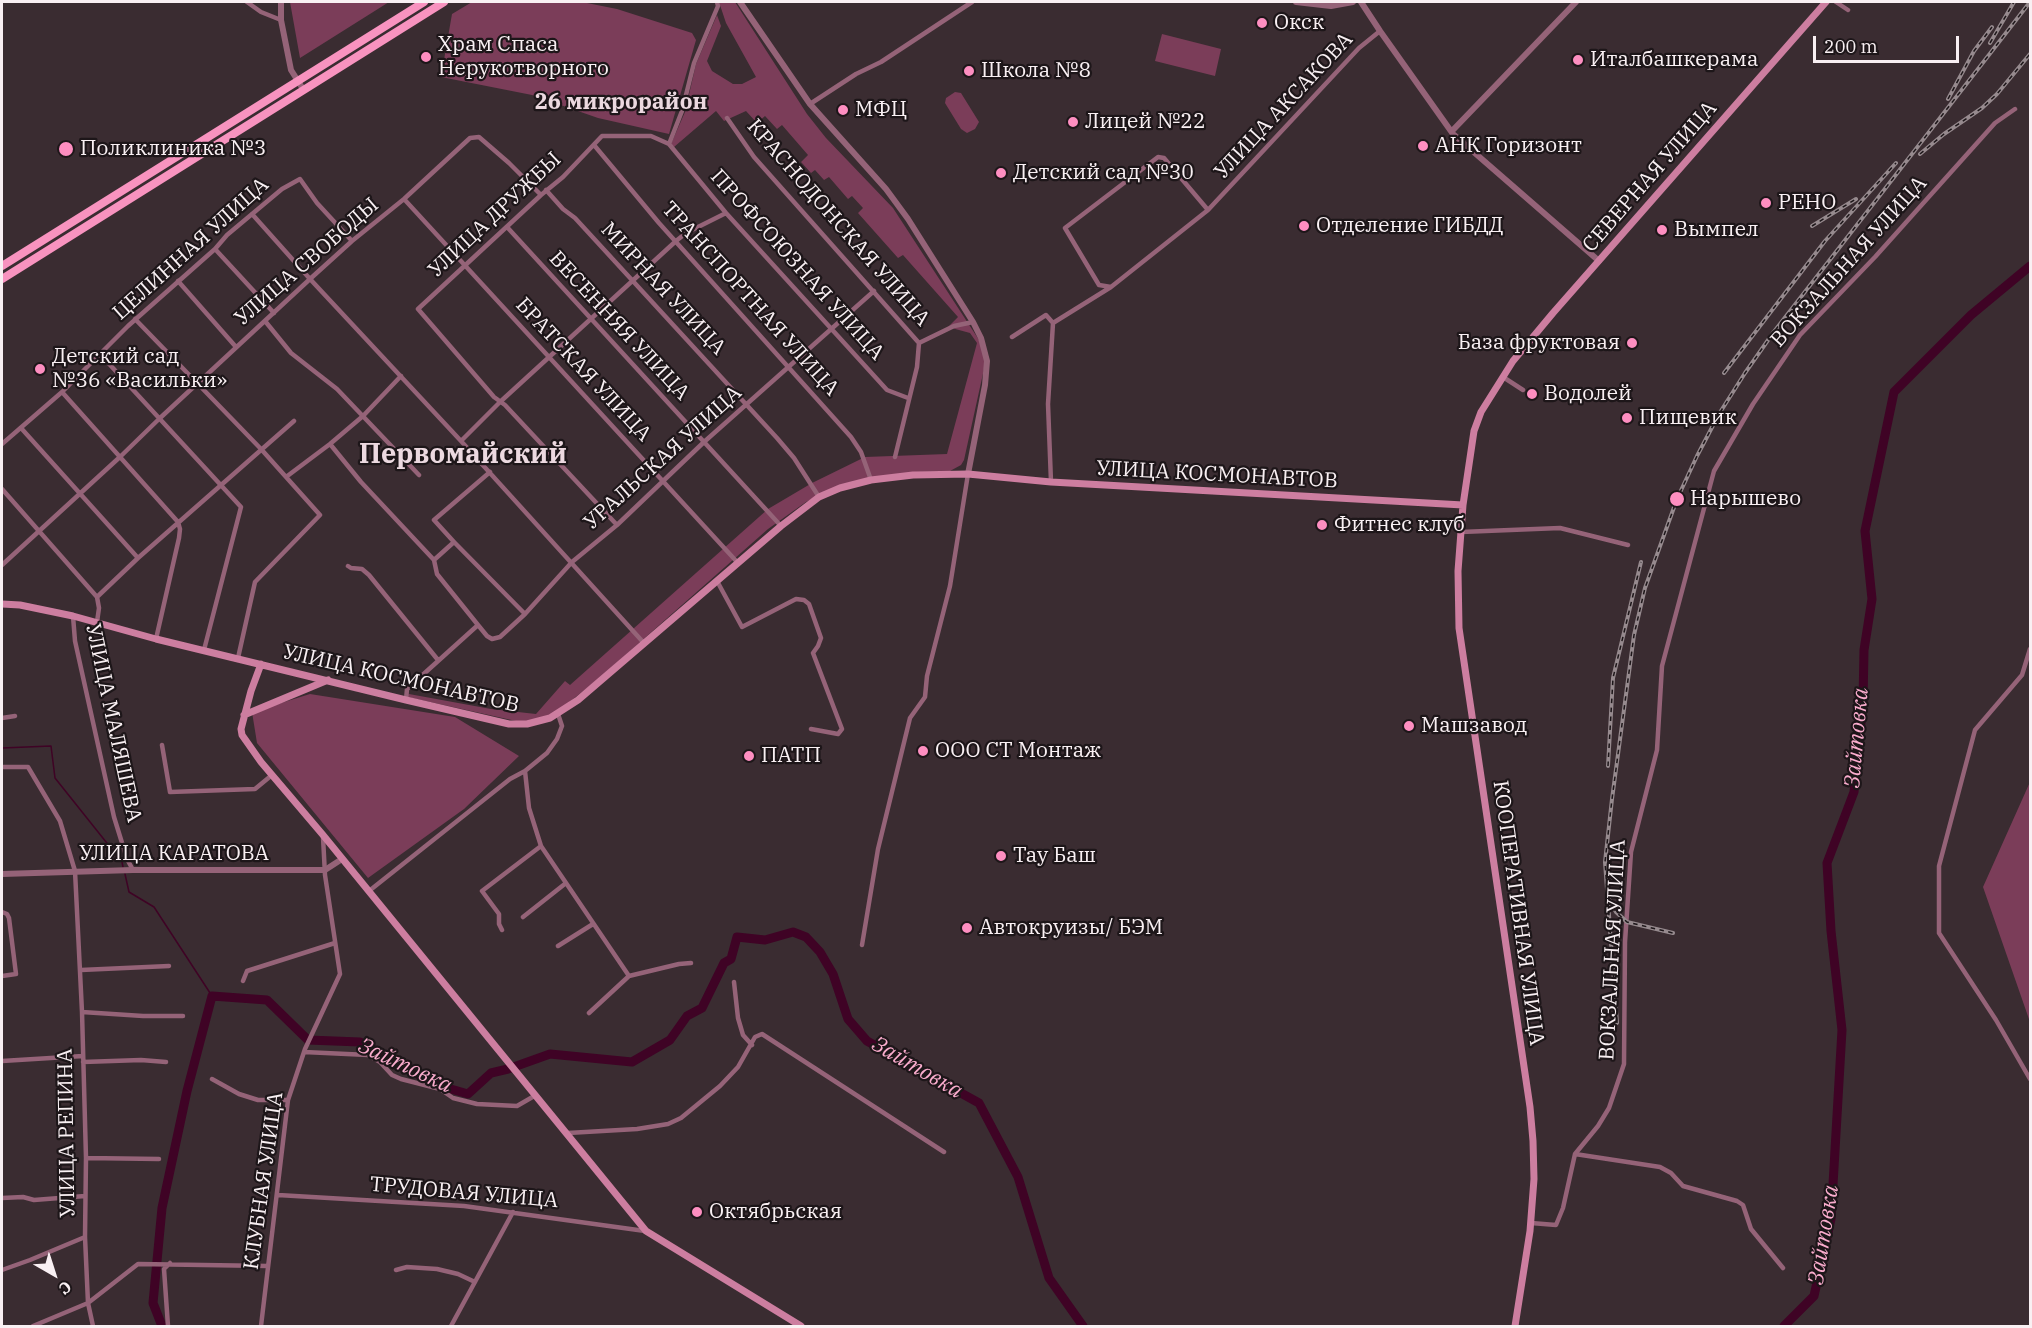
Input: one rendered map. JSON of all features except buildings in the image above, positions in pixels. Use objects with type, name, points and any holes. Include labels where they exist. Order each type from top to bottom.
[{"type":"main road","points":[[2,266],[424,2]]},
{"type":"main road","points":[[2,279],[444,2]]},
{"type":"main road","name":"СЕВЕРНАЯ УЛИЦА","points":[[1463,505],[1474,431],[1481,412],[1513,361],[1546,320],[1826,2]]},
{"type":"main road","points":[[19,255],[25,264]]},
{"type":"main road","name":"УЛИЦА КОСМОНАВТОВ","points":[[2,604],[20,605],[73,616],[156,639],[509,724],[541,722],[558,714],[578,700],[781,526],[819,498],[840,488],[871,480],[913,475],[968,474],[1051,482],[1463,505]]},
{"type":"main road","name":"КООПЕРАТИВНАЯ УЛИЦА","points":[[1463,505],[1458,571],[1459,628],[1530,1107],[1534,1173],[1531,1223],[1515,1326]]},
{"type":"main road","points":[[261,664],[240,729],[272,775],[512,1064],[646,1231],[801,1326]]},
{"type":"main road","points":[[244,715],[327,680]]},
{"type":"street","points":[[247,2],[261,12],[281,20]]},
{"type":"street","points":[[281,2],[281,20],[291,70],[303,89]]},
{"type":"street","points":[[594,146],[602,136],[651,136],[669,144],[682,111],[694,63],[718,6],[717,2]]},
{"type":"street","points":[[740,2],[810,104],[896,203],[973,322],[984,346],[987,361],[985,385],[950,586],[927,676],[925,697],[910,718],[878,849],[862,945]]},
{"type":"street","points":[[810,104],[856,74],[881,62],[972,2]]},
{"type":"street","points":[[1296,2],[1331,6],[1353,2]]},
{"type":"street","points":[[1361,2],[1452,131],[1599,261]]},
{"type":"street","points":[[1452,131],[1576,2]]},
{"type":"street","points":[[1836,2],[1848,10]]},
{"type":"street","name":"УЛИЦА АКСАКОВА","points":[[1053,323],[1111,287],[1208,210],[1359,48],[1380,31]]},
{"type":"street","name":"ВОКЗАЛЬНАЯ УЛИЦА","points":[[1531,1223],[1556,1225],[1563,1208],[1575,1154],[1598,1126],[1609,1108],[1624,1064],[1625,942],[1631,852],[1657,750],[1662,666],[1714,471],[1753,404],[1800,335],[1875,257],[1995,123],[2015,110]]},
{"type":"street","name":"КРАСНОДОНСКАЯ УЛИЦА","points":[[727,118],[754,157],[919,343],[917,367],[895,457]]},
{"type":"street","name":"УЛИЦА СВОБОДЫ","points":[[2,565],[236,346],[470,138],[478,137],[509,163],[540,195]]},
{"type":"street","name":"ПРОФСОЮЗНАЯ УЛИЦА","points":[[669,144],[726,213],[887,390],[909,398]]},
{"type":"street","name":"УЛИЦА ДРУЖБЫ","points":[[500,402],[418,309],[594,146]]},
{"type":"street","name":"ТРАНСПОРТНАЯ УЛИЦА","points":[[594,146],[851,437],[861,452],[871,480]]},
{"type":"street","points":[[1111,287],[1099,285],[1065,228],[1158,157],[1164,158],[1208,210]]},
{"type":"street","name":"ЦЕЛИННАЯ УЛИЦА","points":[[2,444],[62,392],[135,320],[215,249],[227,235],[282,189],[300,179],[317,203],[352,241]]},
{"type":"street","name":"МИРНАЯ УЛИЦА","points":[[546,190],[563,209],[575,218],[747,404],[794,458],[819,498]]},
{"type":"street","name":"БРАТСКАЯ УЛИЦА","points":[[404,199],[738,563]]},
{"type":"street","points":[[461,441],[500,402],[676,241],[686,233],[726,213]]},
{"type":"street","points":[[252,214],[643,642]]},
{"type":"street","name":"ВЕСЕННЯЯ УЛИЦА","points":[[507,227],[781,526]]},
{"type":"street","points":[[215,249],[274,313]]},
{"type":"street","points":[[178,281],[236,346]]},
{"type":"street","name":"УРАЛЬСКАЯ УЛИЦА","points":[[478,625],[492,639],[500,637],[525,614],[572,562],[617,525],[704,442],[874,291]]},
{"type":"street","points":[[1012,337],[1046,315],[1053,323],[1048,404],[1051,482]]},
{"type":"street","points":[[135,320],[261,449],[320,514],[255,582],[238,658]]},
{"type":"street","points":[[265,321],[291,353],[337,389],[419,475]]},
{"type":"street","points":[[919,343],[954,326],[973,322]]},
{"type":"street","points":[[100,354],[241,507],[204,650]]},
{"type":"street","points":[[286,477],[363,416],[401,376]]},
{"type":"street","points":[[1503,377],[1523,390]]},
{"type":"street","points":[[62,392],[178,522],[179,538],[156,639]]},
{"type":"street","points":[[500,402],[617,525]]},
{"type":"street","points":[[97,597],[178,522],[294,421]]},
{"type":"street","points":[[21,428],[138,558]]},
{"type":"street","points":[[330,444],[361,482],[434,560],[437,574],[478,625],[407,689],[406,700]]},
{"type":"street","points":[[490,472],[434,520],[525,614]]},
{"type":"street","points":[[2,489],[97,597],[98,622]]},
{"type":"street","points":[[1461,532],[1560,528],[1628,545]]},
{"type":"street","points":[[434,560],[454,542]]},
{"type":"street","points":[[348,566],[362,569],[369,575],[438,660]]},
{"type":"street","points":[[717,581],[742,627],[796,599],[804,600],[809,604],[821,638],[813,653],[842,729],[838,734],[811,729]]},
{"type":"street","name":"УЛИЦА МАЛЯШЕВА","points":[[73,616],[75,641],[114,817],[133,870]]},
{"type":"street","points":[[2031,649],[2022,675],[1975,730],[1939,866],[1939,933],[1996,1020],[2031,1079]]},
{"type":"street","points":[[369,891],[510,779],[525,771],[547,753],[557,740],[562,726],[558,714]]},
{"type":"street","points":[[2,718],[15,716]]},
{"type":"street","points":[[162,745],[170,792],[255,789],[272,775]]},
{"type":"street","name":"УЛИЦА РЕПИНА","points":[[2,767],[28,767],[60,821],[75,871],[81,970],[86,1158],[85,1236],[2,1270]]},
{"type":"street","points":[[525,771],[529,808],[541,846],[629,976]]},
{"type":"street","name":"КЛУБНАЯ УЛИЦА","points":[[261,1326],[288,1100],[305,1051],[340,975],[325,870],[323,835]]},
{"type":"street","points":[[502,930],[498,914],[482,891],[541,846]]},
{"type":"street","points":[[325,870],[342,859]]},
{"type":"street","name":"УЛИЦА КАРАТОВА","points":[[2,874],[133,870],[325,870]]},
{"type":"street","points":[[524,917],[566,883]]},
{"type":"street","points":[[2,912],[9,918],[16,974],[2,976]]},
{"type":"street","points":[[558,946],[593,924]]},
{"type":"street","points":[[243,981],[247,971],[335,943]]},
{"type":"street","points":[[589,1013],[629,976],[691,963]]},
{"type":"street","points":[[81,970],[169,966]]},
{"type":"street","points":[[734,982],[738,1018],[743,1035],[752,1045]]},
{"type":"street","points":[[82,1012],[183,1016]]},
{"type":"street","points":[[568,1133],[637,1129],[668,1124],[681,1118],[720,1086],[738,1067],[755,1037],[762,1034],[944,1152]]},
{"type":"street","points":[[305,1051],[368,1055],[380,1062],[392,1075],[440,1089],[453,1098],[477,1104],[517,1106],[536,1095]]},
{"type":"street","points":[[2,1061],[83,1056]]},
{"type":"street","points":[[83,1062],[141,1060],[166,1062]]},
{"type":"street","points":[[212,1079],[238,1094],[258,1100],[288,1100]]},
{"type":"street","points":[[1575,1154],[1660,1167],[1671,1173],[1683,1186],[1737,1201],[1743,1205],[1751,1229],[1783,1268]]},
{"type":"street","points":[[86,1158],[159,1160]]},
{"type":"street","name":"ТРУДОВАЯ УЛИЦА","points":[[278,1195],[464,1206],[646,1231]]},
{"type":"street","points":[[2,1198],[23,1197],[34,1200],[85,1196]]},
{"type":"street","points":[[451,1326],[513,1212]]},
{"type":"street","points":[[85,1236],[87,1303],[93,1326]]},
{"type":"street","points":[[168,1326],[164,1269],[170,1263]]},
{"type":"street","points":[[33,1326],[87,1303],[138,1264],[268,1266]]},
{"type":"street","points":[[396,1270],[407,1267],[437,1269],[458,1274],[475,1282]]},
{"type":"shaded area","points":[[290,2],[389,2],[300,58]]},
{"type":"shaded area","points":[[472,2],[582,2],[617,9],[692,33],[696,40],[669,134],[598,118],[532,95],[441,77],[452,14]]},
{"type":"shaded area","points":[[719,2],[735,2],[807,114],[826,138],[893,208],[979,340],[985,360],[984,369],[964,460],[961,465],[950,471],[913,472],[825,492],[806,502],[768,529],[596,681],[555,713],[530,721],[516,721],[406,696],[409,694],[491,709],[536,714],[565,681],[570,685],[768,509],[812,483],[865,457],[947,454],[977,343],[970,333],[948,327],[958,317],[903,255],[898,258],[858,213],[863,208],[852,196],[848,199],[829,177],[824,180],[815,170],[811,173],[801,162],[808,155],[782,125],[777,129],[765,116],[757,123],[746,111],[724,121],[716,111],[674,147],[671,144],[685,112],[696,64],[717,15],[721,26],[707,61],[712,71],[733,84],[742,84],[756,77],[726,23]]},
{"type":"shaded area","points":[[1162,34],[1221,49],[1215,76],[1155,61]]},
{"type":"shaded area","points":[[955,92],[961,93],[979,122],[975,129],[967,133],[961,129],[945,103],[946,98]]},
{"type":"shaded area","points":[[310,694],[455,717],[519,756],[464,809],[368,878],[257,743],[252,712]]},
{"type":"shaded area","points":[[2030,782],[2030,1022],[1983,887]]},
{"type":"waterway","name":"Зайтовка","points":[[1784,1326],[1814,1296],[1831,1219],[1842,1030],[1831,931],[1827,863],[1854,792],[1863,702],[1864,650],[1872,599],[1865,531],[1894,392],[1971,315],[2030,266]]},
{"type":"waterway","points":[[2,748],[51,746],[55,778],[122,862],[123,867]]},
{"type":"waterway","points":[[125,874],[129,892],[154,907],[212,996]]},
{"type":"waterway","name":"Зайтовка","points":[[162,1326],[153,1303],[162,1208],[187,1091],[212,996],[267,1000],[308,1040],[360,1042],[437,1085],[468,1094],[491,1073],[550,1054],[632,1062],[670,1040],[687,1016],[702,1008],[724,963],[731,959],[737,937],[765,940],[793,932],[806,937],[820,952],[833,974],[848,1019],[867,1041],[979,1103],[1018,1177],[1049,1278],[1083,1326]]},
{"type":"railway","points":[[1990,43],[2014,2]]},
{"type":"railway","points":[[1617,1023],[1605,862],[1612,799],[1634,635],[1645,588],[1677,499],[1719,414],[1773,333],[2030,2]]},
{"type":"railway","points":[[1948,99],[1974,51],[1992,27]]},
{"type":"railway","points":[[1920,154],[1982,108],[1997,94],[2030,54]]},
{"type":"railway","points":[[1724,373],[1825,241],[1896,163]]},
{"type":"railway","points":[[1812,226],[1856,199]]},
{"type":"railway","points":[[1608,766],[1613,678],[1641,562]]},
{"type":"railway","points":[[1609,899],[1616,912],[1627,922],[1673,933]]},
{"type":"place","name":"Окск","points":[[1262,23]]},
{"type":"place","name":"Храм Спаса Нерукотворного","points":[[426,57]]},
{"type":"place","name":"Италбашкерама","points":[[1578,60]]},
{"type":"place","name":"Школа №8","points":[[969,71]]},
{"type":"place","name":"МФЦ","points":[[843,110]]},
{"type":"place","name":"Лицей №22","points":[[1073,122]]},
{"type":"place","name":"АНК Горизонт","points":[[1423,146]]},
{"type":"place","name":"Поликлиника №3","points":[[66,149]]},
{"type":"place","name":"Детский сад №30","points":[[1001,173]]},
{"type":"place","name":"РЕНО","points":[[1766,203]]},
{"type":"place","name":"Отделение ГИБДД","points":[[1304,226]]},
{"type":"place","name":"Вымпел","points":[[1662,230]]},
{"type":"place","name":"База фруктовая","points":[[1632,343]]},
{"type":"place","name":"Детский сад №36 «Васильки»","points":[[40,369]]},
{"type":"place","name":"Водолей","points":[[1532,394]]},
{"type":"place","name":"Пищевик","points":[[1627,418]]},
{"type":"place","name":"Нарышево","points":[[1677,499]]},
{"type":"place","name":"Фитнес клуб","points":[[1322,525]]},
{"type":"place","name":"Машзавод","points":[[1409,726]]},
{"type":"place","name":"ООО СТ Монтаж","points":[[923,751]]},
{"type":"place","name":"ПАТП","points":[[749,756]]},
{"type":"place","name":"Тау Баш","points":[[1001,856]]},
{"type":"place","name":"Автокруизы/ БЭМ","points":[[967,928]]},
{"type":"place","name":"Октябрьская","points":[[697,1212]]},
{"type":"district","name":"26 микрорайон","points":[[621,103]]},
{"type":"district","name":"Первомайский","points":[[463,455]]}]
